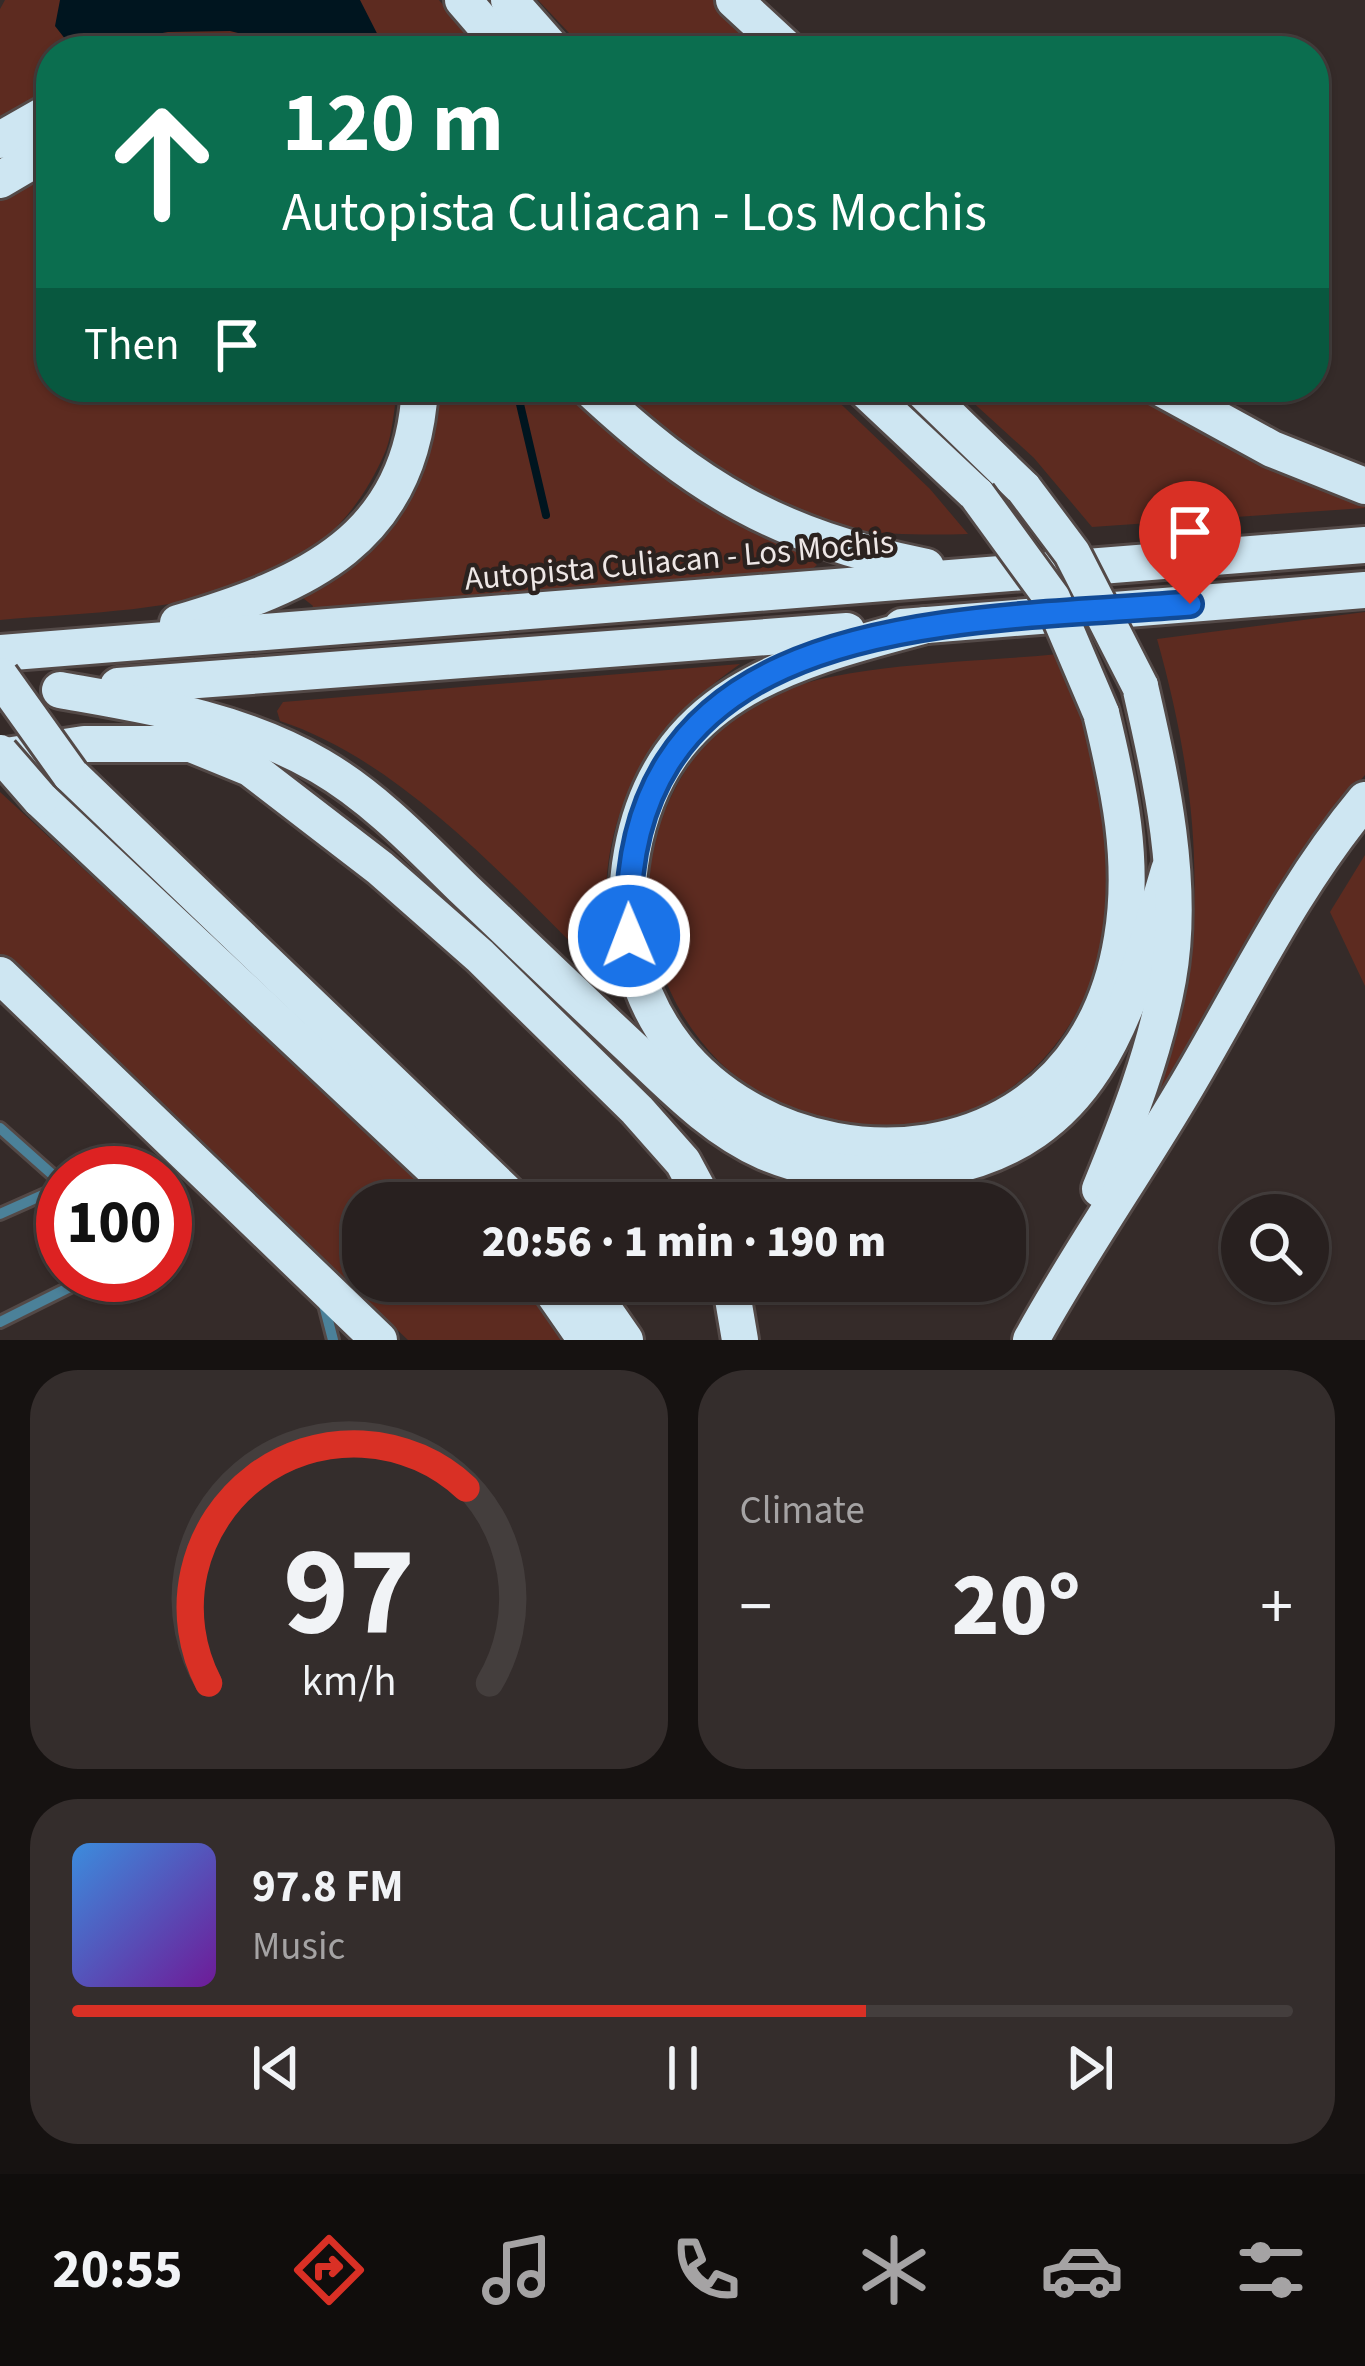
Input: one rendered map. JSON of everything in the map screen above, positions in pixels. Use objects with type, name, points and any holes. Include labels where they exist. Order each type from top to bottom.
[{"type":"highway","points":[[464,0],[494,36]]},
{"type":"highway","points":[[509,0],[541,36]]},
{"type":"highway","points":[[734,0],[773,36]]},
{"type":"highway","points":[[0,140],[36,120]]},
{"type":"highway","points":[[0,180],[36,159]]},
{"type":"highway","points":[[56,648],[171,625],[273,594],[340,556],[390,494],[418,421],[419,402]]},
{"type":"highway","points":[[605,402],[690,476],[771,521],[877,557],[970,576]]},
{"type":"highway","points":[[878,402],[977,495],[1052,598],[1102,713],[1124,835],[1123,937],[1100,1015],[1056,1078],[992,1121],[916,1145],[879,1148],[821,1141],[748,1109],[707,1081],[675,1046],[645,986],[629,936],[627,880],[638,820],[661,767],[680,741],[731,695],[825,652],[926,625]]},
{"type":"highway","points":[[934,402],[1024,489],[1072,553],[1140,686],[1159,769],[1169,870],[1169,974],[1156,1036],[1083,1244]]},
{"type":"highway","points":[[1187,402],[1273,448],[1365,486]]},
{"type":"highway","name":"Autopista Culiacan - Los Mochis","points":[[0,652],[1365,544]]},
{"type":"highway","points":[[0,694],[1365,590]]},
{"type":"highway","points":[[0,676],[70,774],[496,1182]]},
{"type":"highway","points":[[60,690],[182,711],[272,742],[321,767],[411,838],[684,1097],[764,1151],[811,1167],[907,1174],[956,1165],[1002,1148],[1046,1122],[1083,1088],[1112,1045],[1132,1000],[1169,870]]},
{"type":"highway","points":[[0,755],[84,744],[191,744],[250,768],[380,868],[480,956],[637,1111],[682,1162],[693,1182]]},
{"type":"highway","points":[[0,755],[40,799],[448,1182]]},
{"type":"highway","points":[[1031,1340],[1083,1244],[1180,1097],[1290,901],[1365,800]]},
{"type":"highway","points":[[0,975],[380,1340]]},
{"type":"highway","points":[[559,1302],[586,1340]]},
{"type":"highway","points":[[599,1302],[625,1340]]},
{"type":"highway","points":[[734,1302],[740,1340]]},
{"type":"lane","points":[[0,1128],[36,1161]]},
{"type":"lane","points":[[0,1214],[36,1197]]},
{"type":"lane","points":[[319,1286],[332,1340]]},
{"type":"lane","points":[[0,1322],[40,1302]]},
{"type":"shaded area","points":[[5,0],[439,0],[469,36],[36,36],[36,108],[0,127],[0,9]]},
{"type":"shaded area","points":[[538,0],[716,0],[755,36],[572,36]]},
{"type":"shaded area","points":[[36,165],[36,402],[396,402],[386,450],[356,504],[318,544],[273,573],[223,592],[170,604],[0,620],[0,192]]},
{"type":"shaded area","points":[[428,402],[588,402],[713,509],[799,548],[817,565],[801,579],[309,615],[313,606],[303,598],[346,566]]},
{"type":"shaded area","points":[[631,402],[839,402],[930,489],[968,534],[861,531],[809,521],[739,492],[683,450]]},
{"type":"shaded area","points":[[972,402],[1158,402],[1358,497],[1365,508],[1092,527],[1034,458]]},
{"type":"shaded area","points":[[1365,612],[1365,775],[1322,824],[1159,1099],[1187,983],[1194,852],[1178,724],[1157,639]]},
{"type":"shaded area","points":[[1058,654],[1090,740],[1108,834],[1106,928],[1095,972],[1076,1014],[1031,1071],[976,1108],[915,1127],[852,1127],[791,1110],[736,1076],[690,1027],[659,962],[650,922],[648,882],[654,842],[668,803],[695,756],[732,717],[794,686],[867,671]]},
{"type":"shaded area","points":[[740,664],[700,695],[667,730],[641,768],[622,809],[610,852],[606,898],[611,946],[624,995],[506,878],[420,802],[328,741],[280,721],[277,711],[283,702]]},
{"type":"shaded area","points":[[0,792],[423,1182],[342,1182],[342,1278],[0,955]]},
{"type":"shaded area","points":[[1365,855],[1365,986],[1330,912]]},
{"type":"shaded area","points":[[368,1302],[540,1302],[568,1340],[408,1340]]},
{"type":"water","points":[[60,0],[360,0],[378,36],[250,36],[230,31],[63,36],[55,26]]},
{"type":"waterway","points":[[520,402],[546,515]]},
{"type":"route","points":[[629,936],[627,880],[638,820],[661,767],[690,728],[731,695],[825,652],[926,625],[1190,604]]}]
